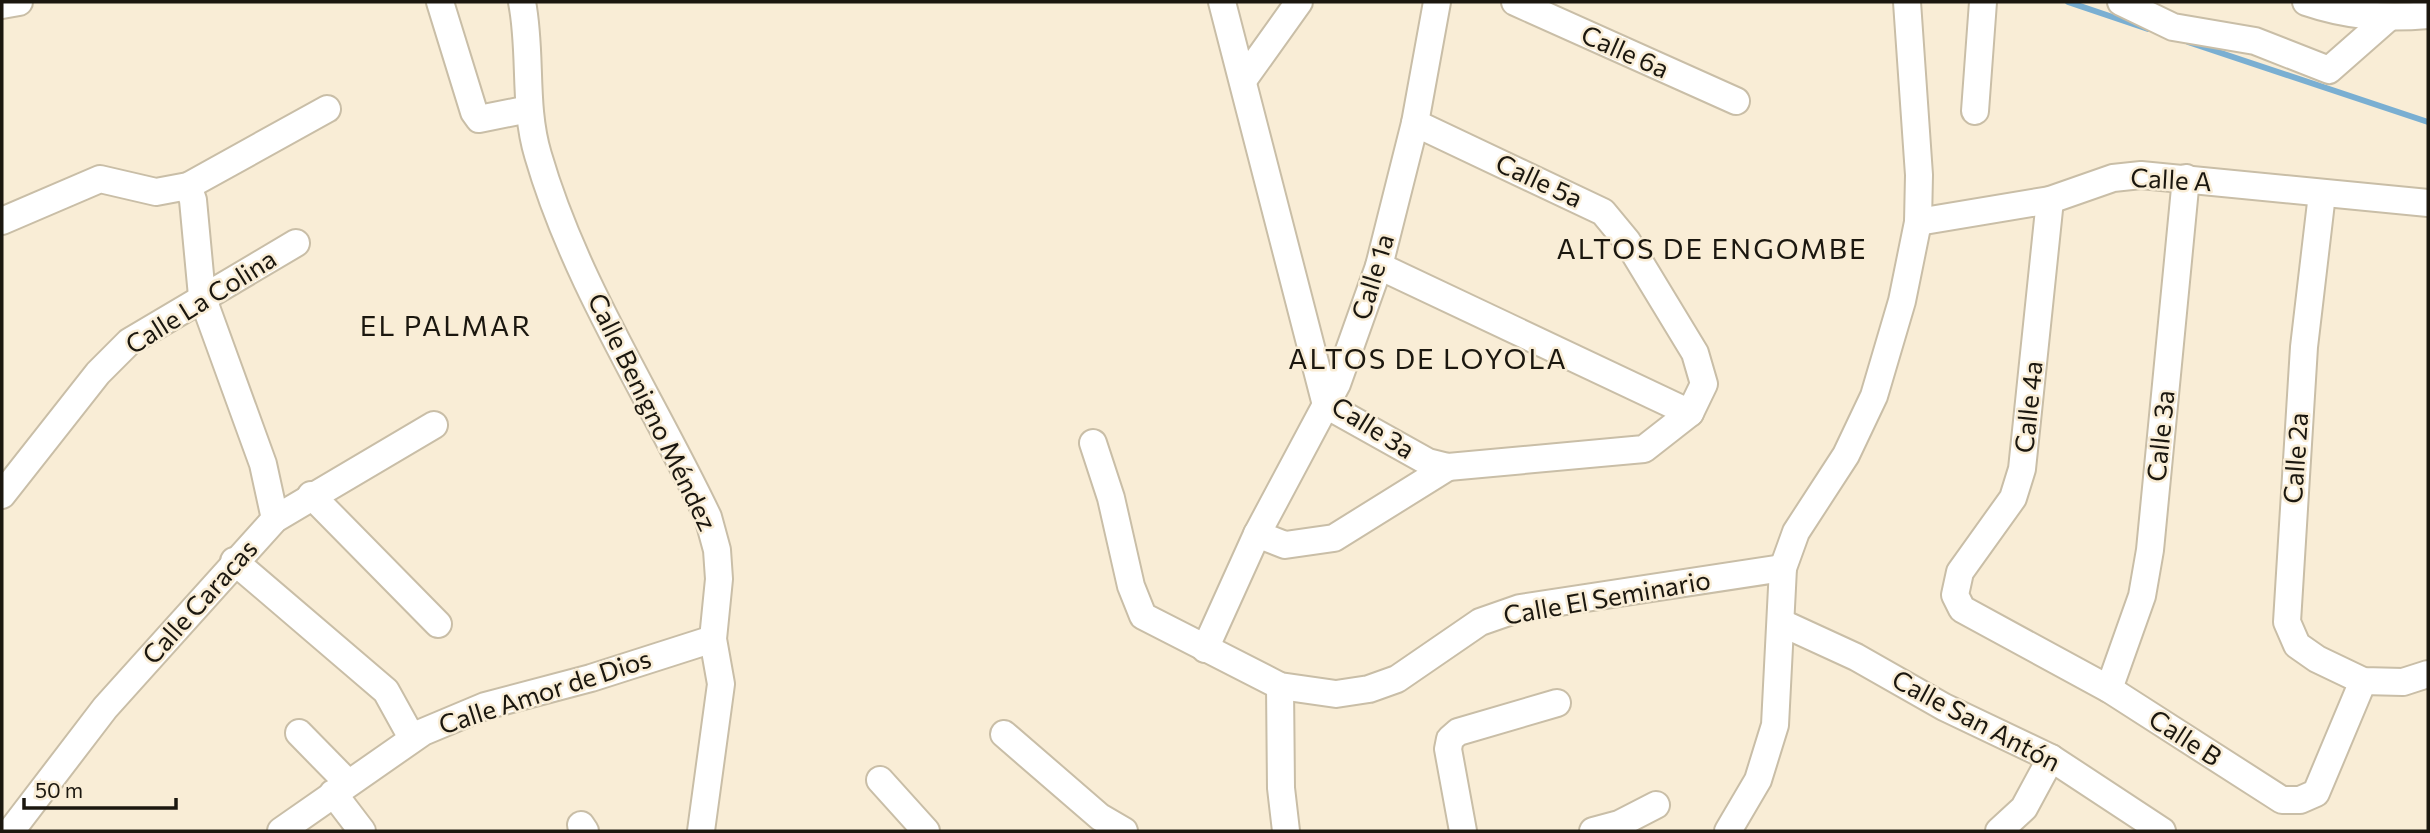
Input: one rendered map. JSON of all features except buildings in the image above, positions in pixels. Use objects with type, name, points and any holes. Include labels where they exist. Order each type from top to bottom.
[{"type":"street","points":[[2,5],[19,2]]},
{"type":"street","points":[[440,2],[474,112],[479,119],[529,108]]},
{"type":"street","name":"Calle Benigno Méndez","points":[[522,2],[529,35],[529,108],[537,154],[577,260],[708,517],[717,550],[719,579],[713,639],[721,696],[701,831]]},
{"type":"street","name":"Calle 3a","points":[[1222,2],[1326,405],[1428,462],[1448,467],[1644,449],[1690,413]]},
{"type":"street","points":[[1244,79],[1299,2]]},
{"type":"street","name":"Calle 1a","points":[[1205,649],[1257,534],[1337,384],[1379,266],[1415,123],[1437,2]]},
{"type":"street","name":"Calle 6a","points":[[1515,2],[1736,102]]},
{"type":"street","points":[[1728,831],[1758,780],[1775,725],[1783,568],[1796,532],[1846,455],[1874,396],[1902,301],[1918,222],[1918,125],[1907,2]]},
{"type":"street","points":[[1975,111],[1983,2]]},
{"type":"street","points":[[2121,2],[2173,27],[2255,41],[2329,70],[2387,19]]},
{"type":"street","points":[[2310,3],[2349,14],[2387,19],[2428,15]]},
{"type":"street","points":[[2,221],[100,179],[156,192],[188,186],[327,109]]},
{"type":"street","name":"Calle 5a","points":[[1415,123],[1603,212],[1627,241],[1695,353],[1704,384],[1690,413]]},
{"type":"street","name":"Calle A","points":[[1918,222],[2050,200],[2113,178],[2141,175],[2428,203]]},
{"type":"street","name":"Calle 3a","points":[[2109,689],[2142,596],[2150,550],[2186,178]]},
{"type":"street","points":[[188,186],[193,201],[202,296],[263,464],[275,519]]},
{"type":"street","name":"Calle 2a","points":[[2322,194],[2304,347],[2287,622],[2297,645],[2317,659],[2363,681]]},
{"type":"street","name":"Calle 4a","points":[[1955,595],[1960,572],[2013,498],[2022,469],[2050,200]]},
{"type":"street","name":"Calle La Colina","points":[[2,495],[98,373],[129,342],[202,296],[296,243]]},
{"type":"street","points":[[1379,266],[1690,413]]},
{"type":"street","name":"Calle Caracas","points":[[11,831],[105,708],[234,561],[275,519],[311,495],[434,425]]},
{"type":"street","name":"Calle El Seminario","points":[[1093,443],[1111,498],[1131,586],[1143,616],[1280,686],[1336,694],[1369,689],[1397,679],[1480,622],[1520,608],[1783,568]]},
{"type":"street","points":[[1257,534],[1285,545],[1334,538],[1448,467]]},
{"type":"street","points":[[311,495],[438,624]]},
{"type":"street","points":[[234,561],[386,691],[412,738]]},
{"type":"street","name":"Calle B","points":[[1955,595],[1962,609],[2109,689],[2282,800],[2292,802],[2316,793],[2363,681]]},
{"type":"street","name":"Calle San Antón","points":[[1782,623],[1856,657],[1944,707],[2051,758],[2162,831]]},
{"type":"street","name":"Calle Amor de Dios","points":[[281,831],[412,738],[485,706],[591,678],[713,639]]},
{"type":"street","points":[[2363,681],[2403,682],[2428,674]]},
{"type":"street","points":[[1280,686],[1281,788],[1286,831]]},
{"type":"street","points":[[1463,831],[1448,749],[1450,739],[1458,732],[1557,703]]},
{"type":"street","points":[[299,733],[340,788],[362,831]]},
{"type":"street","points":[[1004,734],[1094,824],[1124,831]]},
{"type":"street","points":[[1999,831],[2024,808],[2051,758]]},
{"type":"street","points":[[880,780],[926,831]]},
{"type":"street","points":[[1593,831],[1619,824],[1656,805]]},
{"type":"waterway","points":[[2068,2],[2148,29]]},
{"type":"waterway","points":[[2188,42],[2428,122]]},
{"type":"district","name":"ALTOS DE ENGOMBE","points":[[1712,249]]},
{"type":"district","name":"EL PALMAR","points":[[446,326]]},
{"type":"district","name":"ALTOS DE LOYOLA","points":[[1428,359]]}]
